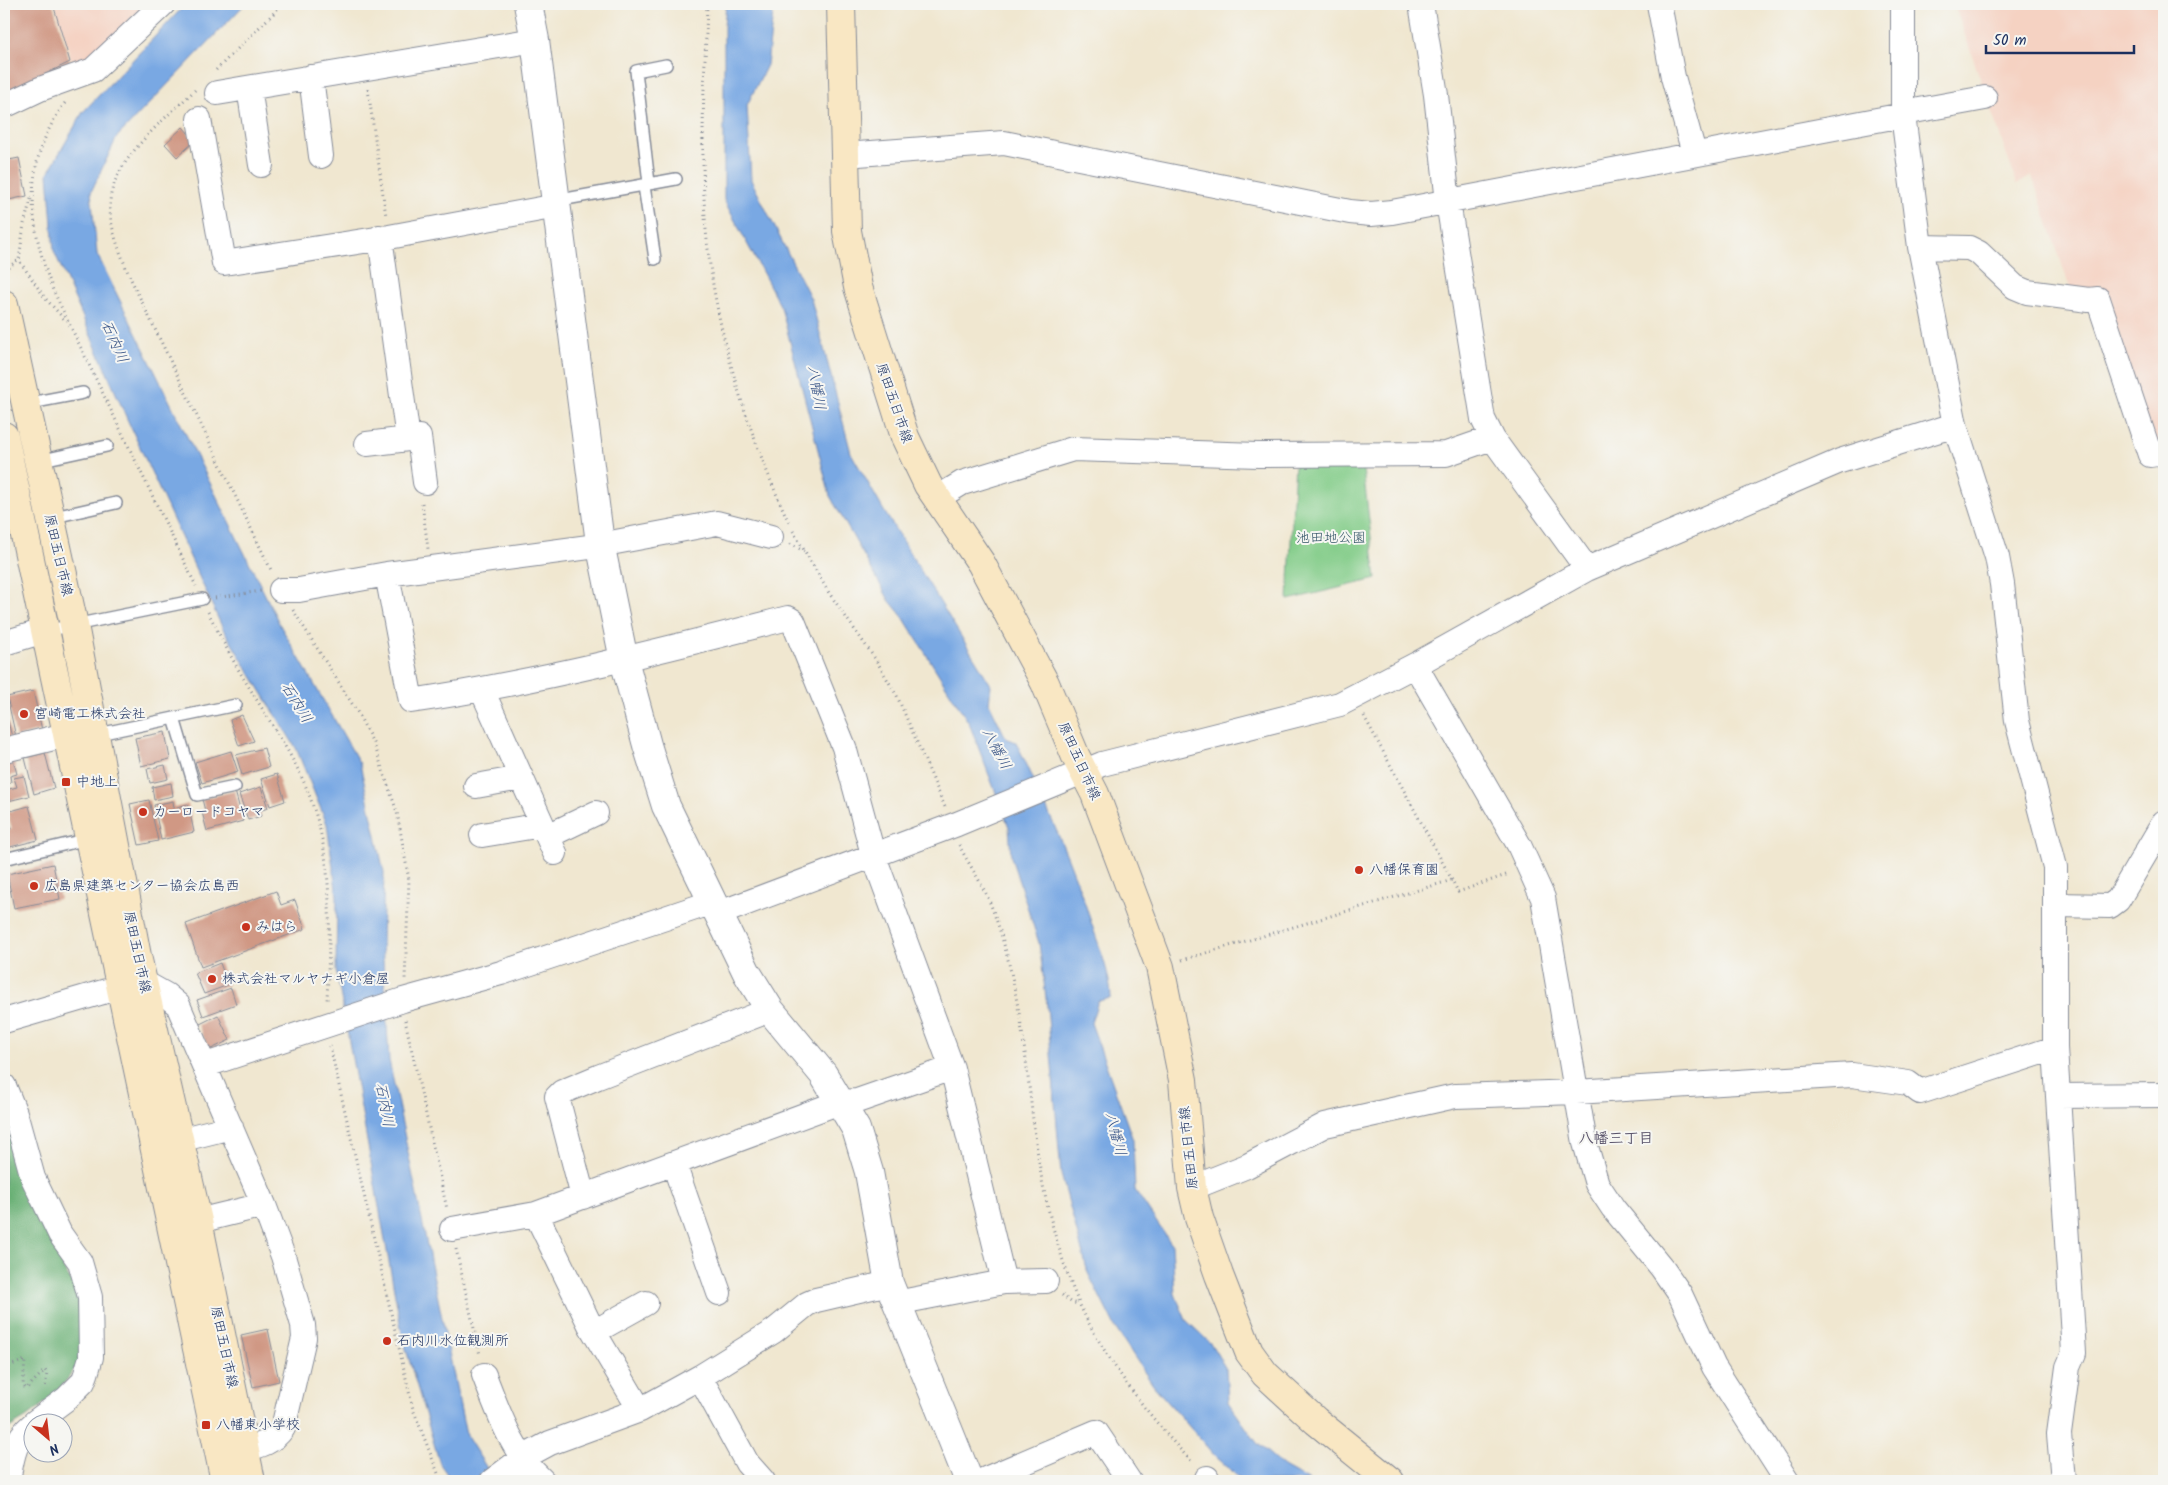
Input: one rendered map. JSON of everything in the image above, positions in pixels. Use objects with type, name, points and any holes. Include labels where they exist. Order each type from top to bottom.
[{"type":"main road","name":"原田五日市線","points":[[841,4],[847,232],[858,287],[905,438],[919,469],[981,563],[1045,683],[1079,774],[1095,794],[1160,967],[1183,1080],[1192,1188],[1219,1275],[1249,1352],[1272,1381],[1342,1443],[1390,1481]]},
{"type":"main road","name":"原田五日市線","points":[[4,304],[74,625],[94,735],[131,985],[225,1481]]},
{"type":"main road","name":"原田五日市線","points":[[4,436],[88,839],[179,1140],[198,1221],[251,1481]]},
{"type":"street","points":[[4,106],[40,89],[93,70],[163,4]]},
{"type":"street","points":[[528,4],[535,40],[600,543],[624,660],[666,806],[720,913],[747,973],[770,1010],[823,1074],[856,1129],[869,1172],[893,1293],[969,1481]]},
{"type":"street","points":[[1421,4],[1440,124],[1448,202],[1483,419],[1492,438],[1587,569]]},
{"type":"street","points":[[1659,4],[1673,77],[1694,153]]},
{"type":"street","points":[[1903,4],[1903,114],[1920,247],[1955,425],[1998,557],[2017,721],[2053,853],[2055,1048],[2074,1353],[2068,1367],[2058,1434],[2063,1481]]},
{"type":"street","points":[[209,85],[249,88],[535,40]]},
{"type":"street","points":[[311,78],[321,156]]},
{"type":"street","points":[[249,88],[261,165]]},
{"type":"street","points":[[845,155],[1004,143],[1350,212],[1371,214],[1448,202],[1985,98]]},
{"type":"street","points":[[199,119],[224,263],[384,237],[556,204]]},
{"type":"street","points":[[384,237],[408,439]]},
{"type":"street","points":[[1920,247],[1969,248],[1979,253],[2014,287],[2027,292],[2089,300],[2098,299],[2150,456],[2164,453]]},
{"type":"street","points":[[720,913],[953,825],[1102,764],[1198,742],[1340,704],[1415,665],[1587,569],[1840,461],[1955,425]]},
{"type":"street","points":[[367,444],[419,437],[423,489]]},
{"type":"street","points":[[937,498],[962,483],[1073,449],[1258,455],[1446,454],[1492,438]]},
{"type":"street","points":[[273,590],[299,590],[387,574],[600,543],[717,523],[771,537]]},
{"type":"street","points":[[387,574],[411,701],[482,690],[624,660],[788,618],[793,621],[844,747],[873,854],[952,1068],[1004,1282]]},
{"type":"street","points":[[4,643],[44,631]]},
{"type":"street","points":[[1415,665],[1520,845],[1543,898],[1585,1143],[1597,1184],[1613,1208],[1662,1268],[1680,1294],[1714,1367],[1787,1481]]},
{"type":"street","points":[[482,690],[549,838]]},
{"type":"street","points":[[4,750],[66,734]]},
{"type":"street","points":[[476,786],[521,778]]},
{"type":"street","points":[[482,835],[549,838],[596,813]]},
{"type":"street","points":[[2055,905],[2110,906],[2118,900],[2164,822]]},
{"type":"street","points":[[206,1065],[399,1002],[501,972],[707,904],[720,913]]},
{"type":"street","points":[[4,1021],[131,985],[166,995],[178,1005],[206,1065],[264,1205],[303,1325],[304,1338],[283,1428],[278,1435],[262,1446],[244,1449]]},
{"type":"street","points":[[583,1197],[557,1097],[562,1092],[770,1010]]},
{"type":"street","points":[[1192,1188],[1247,1166],[1288,1143],[1336,1122],[1455,1096],[1576,1092],[1852,1075],[1908,1083],[1920,1092],[2055,1048]]},
{"type":"street","points":[[452,1229],[536,1214],[840,1102],[857,1101],[952,1068]]},
{"type":"street","points":[[4,1086],[13,1106],[33,1178],[60,1234],[80,1262],[90,1297],[90,1357],[86,1374],[82,1382],[66,1399],[49,1412]]},
{"type":"street","points":[[2058,1096],[2164,1095]]},
{"type":"street","points":[[179,1140],[231,1127]]},
{"type":"street","points":[[674,1164],[719,1293]]},
{"type":"street","points":[[198,1221],[264,1205]]},
{"type":"street","points":[[536,1214],[594,1332],[640,1410]]},
{"type":"street","points":[[492,1481],[550,1443],[640,1410],[700,1377],[774,1331],[807,1304],[816,1300],[1004,1282],[1046,1280]]},
{"type":"street","points":[[594,1332],[646,1303]]},
{"type":"street","points":[[484,1375],[520,1461],[543,1481]]},
{"type":"street","points":[[700,1377],[747,1463],[763,1481]]},
{"type":"street","points":[[981,1481],[1096,1432],[1102,1437],[1115,1462],[1130,1481]]},
{"type":"street","points":[[8,1481],[15,1446],[22,1433]]},
{"type":"lane","points":[[655,259],[636,71],[666,65]]},
{"type":"lane","points":[[556,204],[646,184],[676,180]]},
{"type":"lane","points":[[25,404],[82,393]]},
{"type":"lane","points":[[38,461],[107,446]]},
{"type":"lane","points":[[50,518],[116,504]]},
{"type":"lane","points":[[44,631],[205,599]]},
{"type":"lane","points":[[94,735],[236,705]]},
{"type":"lane","points":[[174,718],[197,794],[235,787]]},
{"type":"lane","points":[[4,859],[88,839]]},
{"type":"path","points":[[283,4],[209,85],[136,148],[117,178],[111,195],[114,232],[128,272],[273,590],[358,713],[375,747],[397,812],[409,880],[399,1002],[484,1375]]},
{"type":"path","points":[[707,4],[704,198],[716,300],[740,395],[757,450],[793,532],[829,593],[876,660],[897,696],[987,898],[998,928],[1016,996],[1027,1065],[1039,1164],[1055,1232],[1072,1286],[1095,1332],[1133,1391],[1208,1480]]},
{"type":"path","points":[[365,68],[384,237]]},
{"type":"path","points":[[66,102],[44,142],[38,160],[32,196],[24,224],[19,260],[45,298],[69,324]]},
{"type":"path","points":[[32,196],[34,232],[40,255],[69,324],[205,599],[273,590]]},
{"type":"path","points":[[8,267],[19,260]]},
{"type":"path","points":[[423,489],[430,568]]},
{"type":"path","points":[[1354,698],[1458,892],[1529,867]]},
{"type":"path","points":[[1160,967],[1452,880]]},
{"type":"path","points":[[4,1368],[25,1360],[23,1385],[26,1389],[45,1370],[48,1373],[38,1412]]},
{"type":"shaded area","points":[[55,4],[146,4],[91,58],[73,66]]},
{"type":"shaded area","points":[[1954,4],[2164,4],[2164,447],[2155,448],[2102,290],[2071,291],[2032,176],[2017,184]]},
{"type":"green space","name":"池田地公園","points":[[1362,461],[1376,579],[1288,600],[1295,462]]},
{"type":"green space","points":[[4,1115],[25,1186],[67,1275],[83,1297],[83,1358],[57,1393],[33,1412],[22,1412],[22,1420],[4,1431]]},
{"type":"water","name":"石内川","points":[[186,4],[245,4],[117,137],[91,192],[97,254],[280,625],[360,764],[384,872],[382,943],[389,1060],[466,1435],[495,1481],[452,1481],[440,1464],[403,1339],[336,970],[337,896],[327,824],[296,748],[223,629],[128,421],[54,251],[48,173],[83,112]]},
{"type":"water","name":"八幡川","points":[[726,4],[774,4],[767,65],[747,105],[751,180],[811,299],[851,453],[884,511],[991,685],[989,703],[1006,738],[1016,742],[1048,811],[1077,881],[1105,963],[1111,998],[1098,1001],[1091,1023],[1133,1140],[1135,1190],[1172,1245],[1175,1294],[1186,1320],[1211,1344],[1226,1369],[1228,1402],[1257,1443],[1284,1467],[1309,1481],[1243,1481],[1214,1455],[1153,1385],[1116,1329],[1088,1273],[1061,1174],[1047,1006],[1039,943],[1011,857],[1009,827],[969,723],[903,617],[889,600],[830,496],[781,307],[724,200],[724,26]]},
{"type":"building","points":[[4,4],[53,4],[70,62],[8,92],[4,73]]},
{"type":"building","points":[[183,127],[195,141],[177,157],[165,144]]},
{"type":"building","points":[[19,158],[27,196],[4,201],[4,161]]},
{"type":"building","name":"宮崎電工株式会社","points":[[33,691],[42,730],[16,737],[7,697]]},
{"type":"building","points":[[4,707],[12,737],[4,740]]},
{"type":"building","points":[[242,715],[254,741],[239,746],[230,720]]},
{"type":"building","points":[[165,732],[170,759],[141,766],[135,738]]},
{"type":"building","points":[[264,748],[269,767],[242,775],[236,755]]},
{"type":"building","points":[[231,751],[238,772],[202,783],[195,762]]},
{"type":"building","points":[[45,753],[54,788],[34,794],[25,758]]},
{"type":"building","points":[[12,756],[17,774],[10,776],[11,782],[4,784],[4,758]]},
{"type":"building","points":[[165,765],[168,779],[150,783],[147,769]]},
{"type":"building","points":[[277,774],[285,801],[270,806],[261,779]]},
{"type":"building","points":[[24,776],[29,796],[8,801],[5,790],[17,787],[14,778]]},
{"type":"building","points":[[171,783],[173,796],[154,800],[152,787]]},
{"type":"building","points":[[261,787],[268,808],[259,811],[261,816],[248,820],[239,794]]},
{"type":"building","points":[[235,791],[243,821],[207,831],[202,812],[205,811],[202,799]]},
{"type":"building","points":[[149,800],[158,841],[139,845],[130,804]]},
{"type":"building","points":[[173,801],[174,808],[188,804],[194,832],[161,840],[154,805]]},
{"type":"building","points":[[29,806],[38,840],[6,848],[4,832],[12,829],[7,812]]},
{"type":"building","name":"広島県建築センター協会広島西","points":[[53,864],[60,899],[14,908],[7,874]]},
{"type":"building","name":"みはら","points":[[276,891],[281,905],[295,900],[305,929],[201,967],[186,924]]},
{"type":"building","name":"株式会社マルヤナギ小倉屋","points":[[220,963],[228,985],[204,994],[195,973]]},
{"type":"building","points":[[231,988],[236,1004],[203,1016],[197,1000]]},
{"type":"building","points":[[218,1015],[230,1040],[209,1050],[198,1025]]},
{"type":"building","points":[[268,1329],[279,1381],[253,1387],[241,1335]]},
{"type":"place","name":"宮崎電工株式会社","points":[[24,714]]},
{"type":"place","name":"中地上","points":[[66,782]]},
{"type":"place","name":"カーロードコヤマ","points":[[143,812]]},
{"type":"place","name":"八幡保育園","points":[[1359,870]]},
{"type":"place","name":"広島県建築センター協会広島西","points":[[34,886]]},
{"type":"place","name":"みはら","points":[[246,927]]},
{"type":"place","name":"株式会社マルヤナギ小倉屋","points":[[212,979]]},
{"type":"place","name":"石内川水位観測所","points":[[387,1341]]},
{"type":"place","name":"八幡東小学校","points":[[206,1425]]},
{"type":"district","name":"八幡三丁目","points":[[1616,1139]]}]
